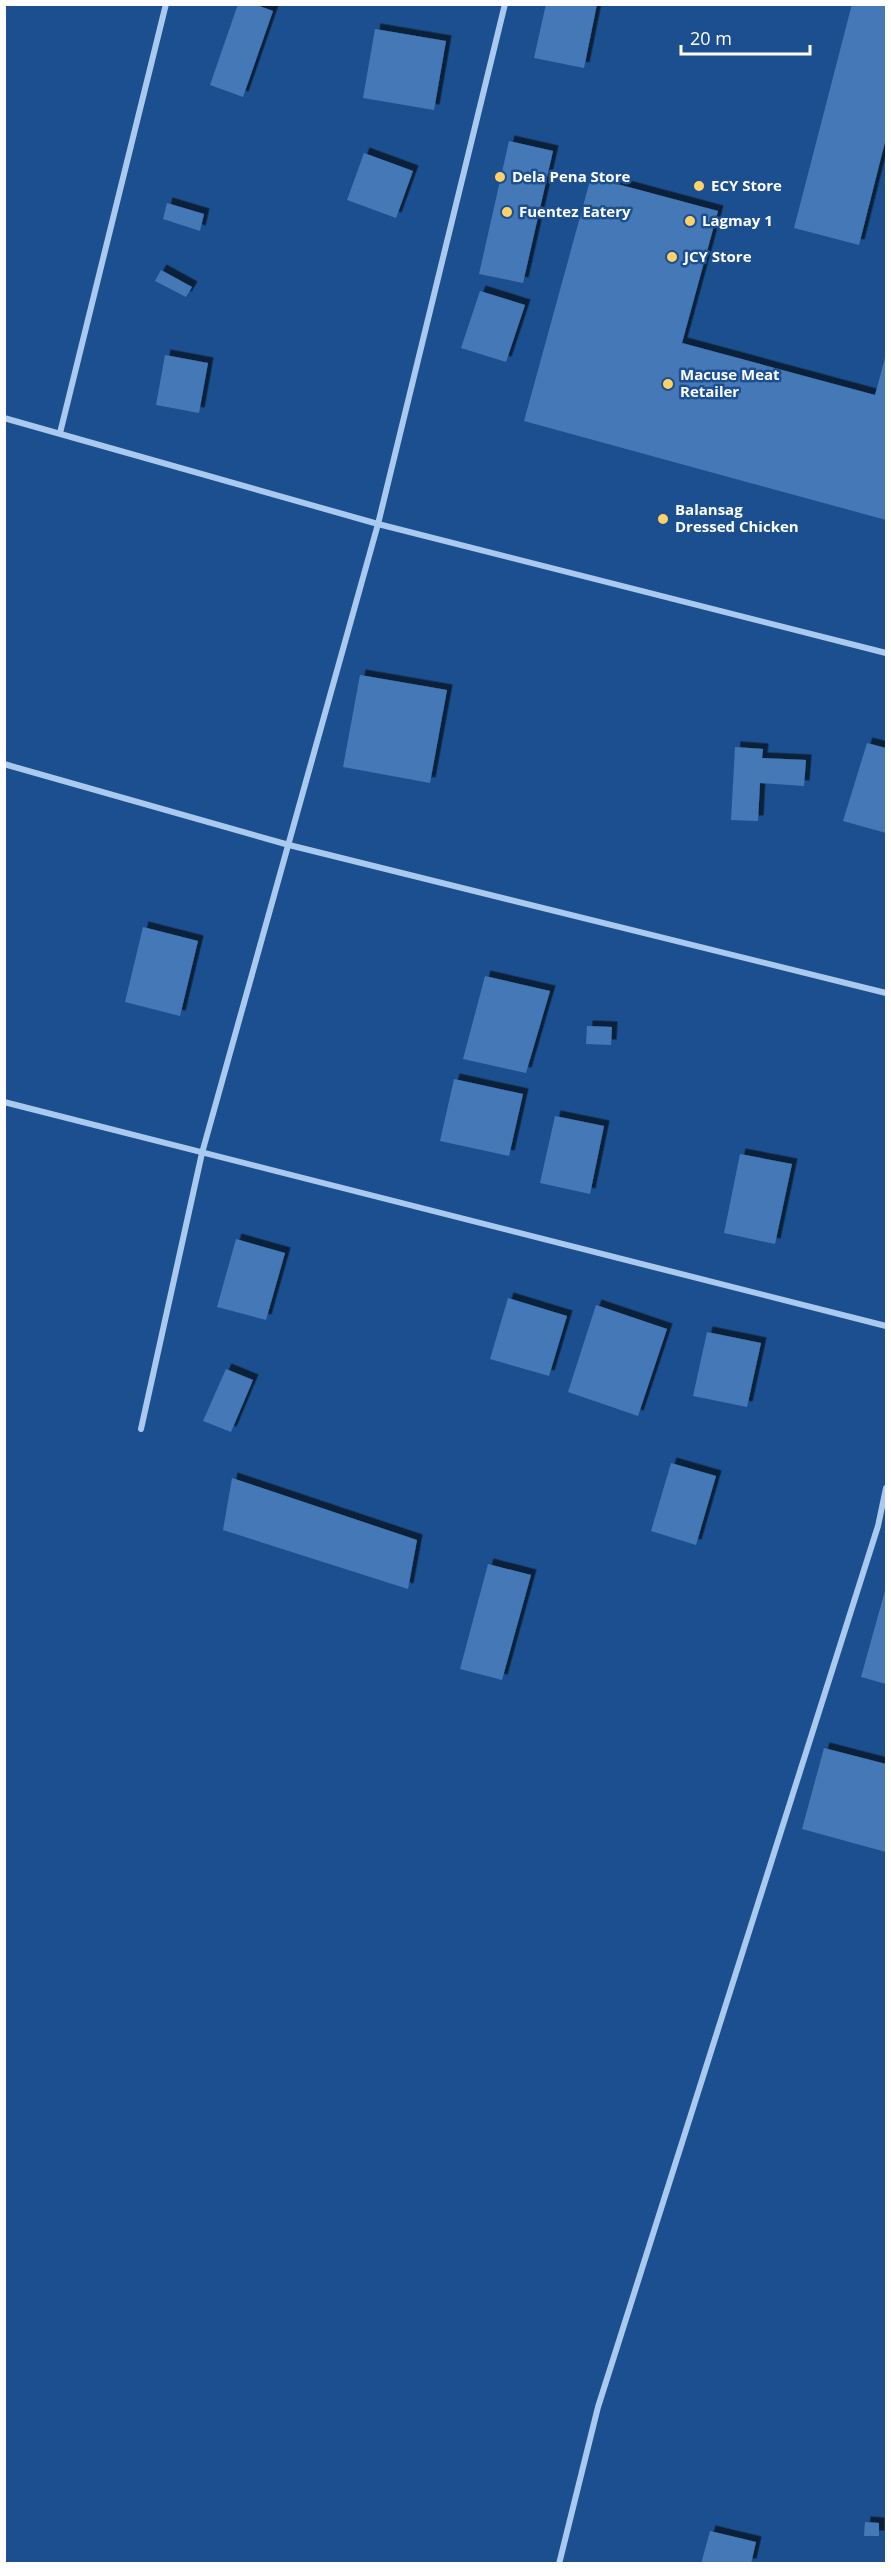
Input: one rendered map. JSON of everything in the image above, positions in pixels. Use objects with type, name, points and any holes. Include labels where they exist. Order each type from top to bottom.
[{"type":"street","points":[[60,433],[166,4]]},
{"type":"street","points":[[141,1430],[202,1153],[378,524],[505,4]]},
{"type":"street","points":[[4,418],[378,524],[886,653]]},
{"type":"street","points":[[4,764],[289,845],[886,993]]},
{"type":"street","points":[[4,1102],[886,1326]]},
{"type":"street","points":[[559,2564],[598,2407],[878,1526],[886,1488]]},
{"type":"street","points":[[878,1526],[886,1528]]},
{"type":"building","points":[[238,4],[254,4],[273,11],[243,97],[210,85]]},
{"type":"building","points":[[546,4],[597,4],[584,68],[534,58]]},
{"type":"building","points":[[852,4],[886,4],[886,138],[859,245],[794,228]]},
{"type":"building","points":[[375,29],[446,41],[434,110],[363,98]]},
{"type":"building","points":[[509,141],[553,151],[523,283],[479,274]]},
{"type":"building","points":[[364,153],[413,171],[396,218],[347,200]]},
{"type":"building","points":[[591,177],[718,211],[682,343],[875,395],[886,354],[886,520],[524,421]]},
{"type":"building","points":[[167,203],[204,214],[200,231],[163,219]]},
{"type":"building","points":[[161,270],[192,287],[186,297],[155,281]]},
{"type":"building","points":[[480,291],[525,305],[506,362],[461,348]]},
{"type":"building","points":[[165,355],[208,363],[199,413],[156,405]]},
{"type":"building","points":[[360,675],[447,690],[430,783],[343,767]]},
{"type":"building","points":[[867,743],[886,748],[886,833],[843,821]]},
{"type":"building","points":[[735,747],[763,749],[762,758],[806,760],[804,786],[760,783],[758,821],[731,820]]},
{"type":"building","points":[[143,927],[198,941],[180,1016],[125,1002]]},
{"type":"building","points":[[485,976],[550,991],[526,1073],[463,1059]]},
{"type":"building","points":[[587,1026],[612,1027],[611,1045],[586,1044]]},
{"type":"building","points":[[454,1079],[523,1094],[509,1156],[440,1141]]},
{"type":"building","points":[[555,1116],[604,1126],[590,1194],[540,1183]]},
{"type":"building","points":[[740,1154],[792,1164],[775,1244],[724,1233]]},
{"type":"building","points":[[236,1239],[285,1253],[266,1320],[217,1307]]},
{"type":"building","points":[[508,1298],[567,1316],[549,1376],[490,1359]]},
{"type":"building","points":[[596,1305],[667,1329],[638,1416],[568,1392]]},
{"type":"building","points":[[707,1332],[761,1343],[747,1407],[693,1396]]},
{"type":"building","points":[[226,1369],[253,1380],[231,1432],[203,1421]]},
{"type":"building","points":[[671,1463],[716,1476],[696,1545],[651,1531]]},
{"type":"building","points":[[232,1478],[417,1540],[408,1589],[223,1530]]},
{"type":"building","points":[[488,1564],[531,1575],[502,1680],[460,1669]]},
{"type":"building","points":[[886,1587],[886,1684],[861,1677]]},
{"type":"building","points":[[824,1748],[886,1764],[886,1852],[802,1829]]},
{"type":"building","points":[[865,2522],[879,2523],[879,2536],[864,2536]]},
{"type":"building","points":[[710,2531],[756,2542],[751,2564],[701,2564]]},
{"type":"place","name":"Dela Pena Store","points":[[500,177]]},
{"type":"place","name":"ECY Store","points":[[699,186]]},
{"type":"place","name":"Fuentez Eatery","points":[[507,212]]},
{"type":"place","name":"Lagmay 1","points":[[690,221]]},
{"type":"place","name":"JCY Store","points":[[672,257]]},
{"type":"place","name":"Macuse Meat Retailer","points":[[668,384]]},
{"type":"place","name":"Balansag Dressed Chicken","points":[[663,519]]}]
